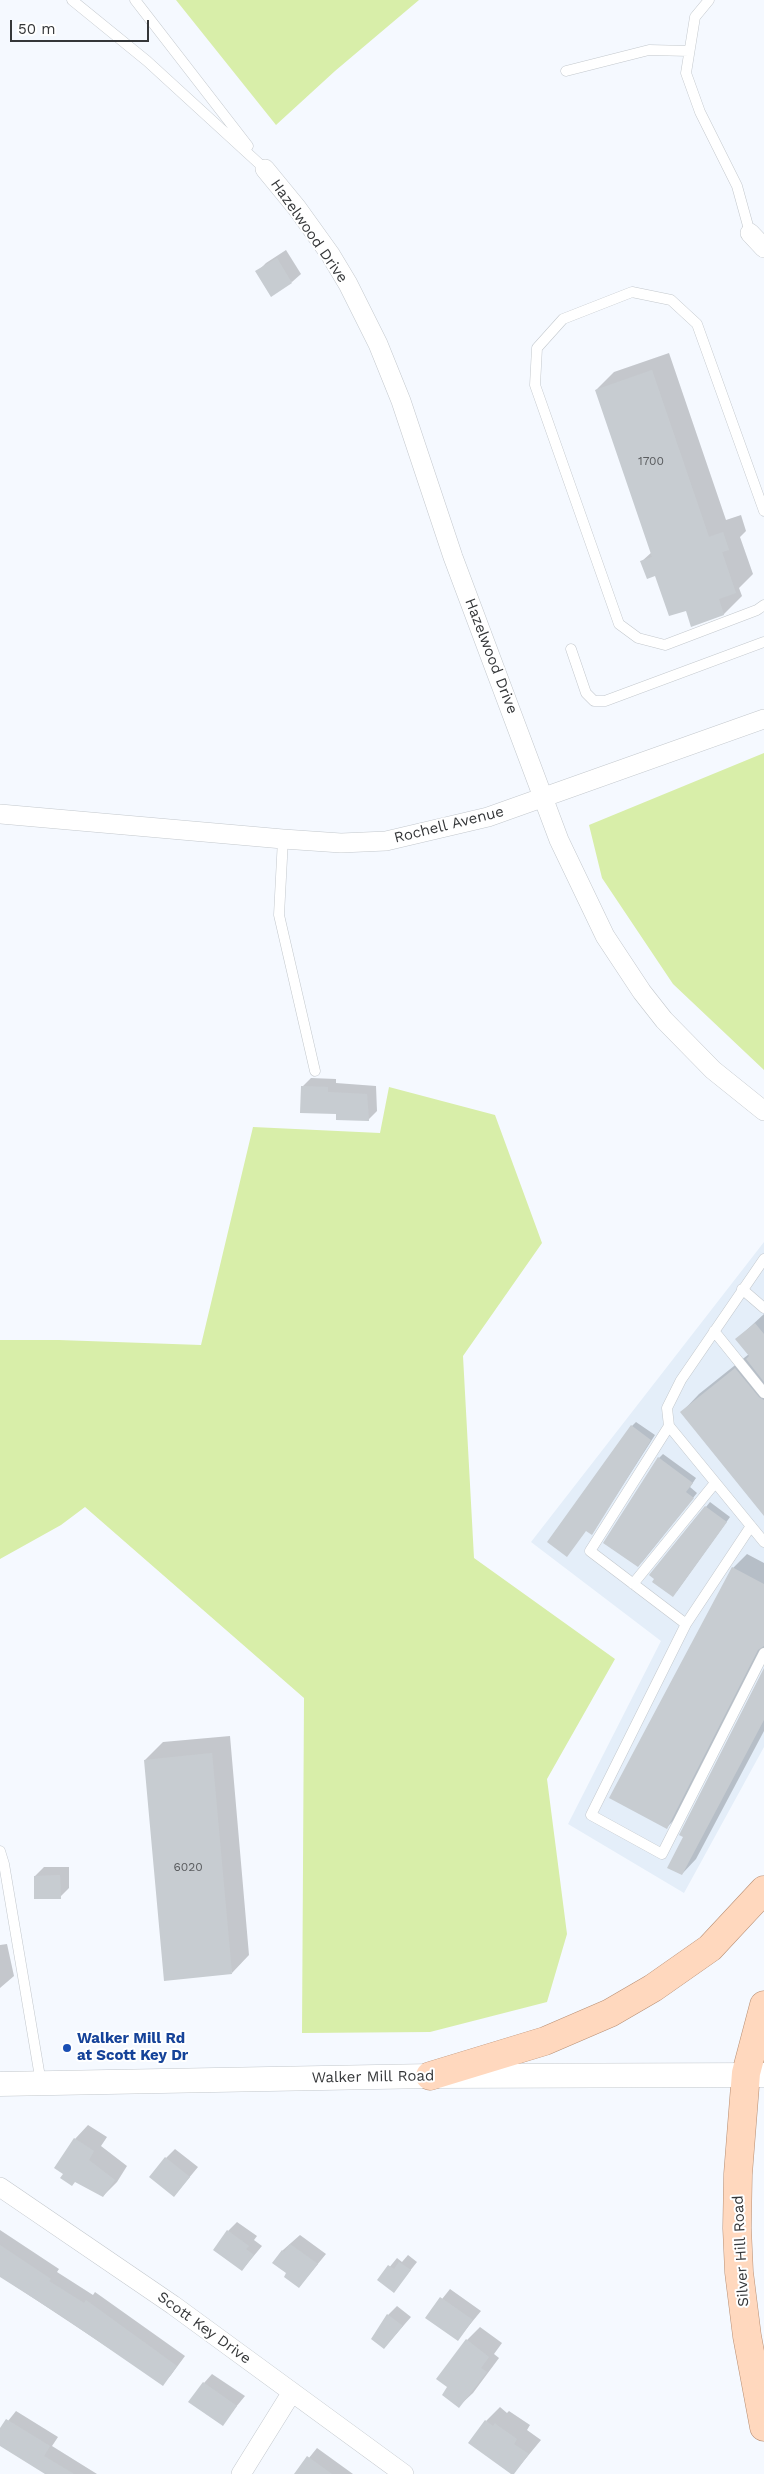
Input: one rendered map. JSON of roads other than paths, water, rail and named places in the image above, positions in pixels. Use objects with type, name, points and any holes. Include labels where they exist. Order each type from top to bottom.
[{"type":"main road","points":[[430,2076],[544,2041],[610,2013],[660,1983],[710,1948],[764,1890]]},
{"type":"main road","points":[[755,2074],[764,2005]]},
{"type":"main road","name":"Silver Hill Road","points":[[755,2074],[738,2174],[739,2272],[747,2336],[764,2427]]},
{"type":"street","name":"Hazelwood Drive","points":[[265,169],[297,208],[330,254],[378,344],[401,401],[454,558],[559,840],[604,936],[642,992],[664,1020],[713,1070],[764,1111]]},
{"type":"street","points":[[750,233],[764,248]]},
{"type":"street","name":"Rochell Avenue","points":[[0,814],[283,839],[341,843],[386,841],[471,822],[544,799],[764,719]]},
{"type":"street","name":"Walker Mill Road","points":[[0,2084],[430,2076],[755,2074]]},
{"type":"street","name":"Scott Key Drive","points":[[0,2187],[173,2305],[404,2474]]},
{"type":"street","points":[[241,2474],[292,2392]]},
{"type":"lane","points":[[72,0],[147,61],[265,169]]},
{"type":"lane","points":[[135,0],[265,169]]},
{"type":"lane","points":[[709,0],[695,16],[686,73],[700,112],[737,186],[750,233]]},
{"type":"lane","points":[[566,71],[649,50],[690,50]]},
{"type":"lane","points":[[764,511],[697,324],[671,300],[632,292],[563,320],[537,348],[535,384],[619,624],[638,638],[665,644],[757,610],[764,605]]},
{"type":"lane","points":[[571,649],[586,693],[594,701],[605,701],[764,642]]},
{"type":"lane","points":[[283,839],[279,915],[315,1071]]},
{"type":"lane","points":[[764,1259],[681,1380],[666,1408],[669,1426],[764,1542]]},
{"type":"lane","points":[[742,1289],[764,1308]]},
{"type":"lane","points":[[714,1332],[764,1393]]},
{"type":"lane","points":[[669,1426],[590,1551],[686,1624]]},
{"type":"lane","points":[[633,1584],[715,1484]]},
{"type":"lane","points":[[750,1526],[686,1624],[591,1815],[662,1854],[764,1653]]},
{"type":"lane","points":[[0,1851],[6,1874],[41,2083]]},
{"type":"place","name":"Walker Mill Rd at Scott Key Dr","points":[[67,2048]]}]
